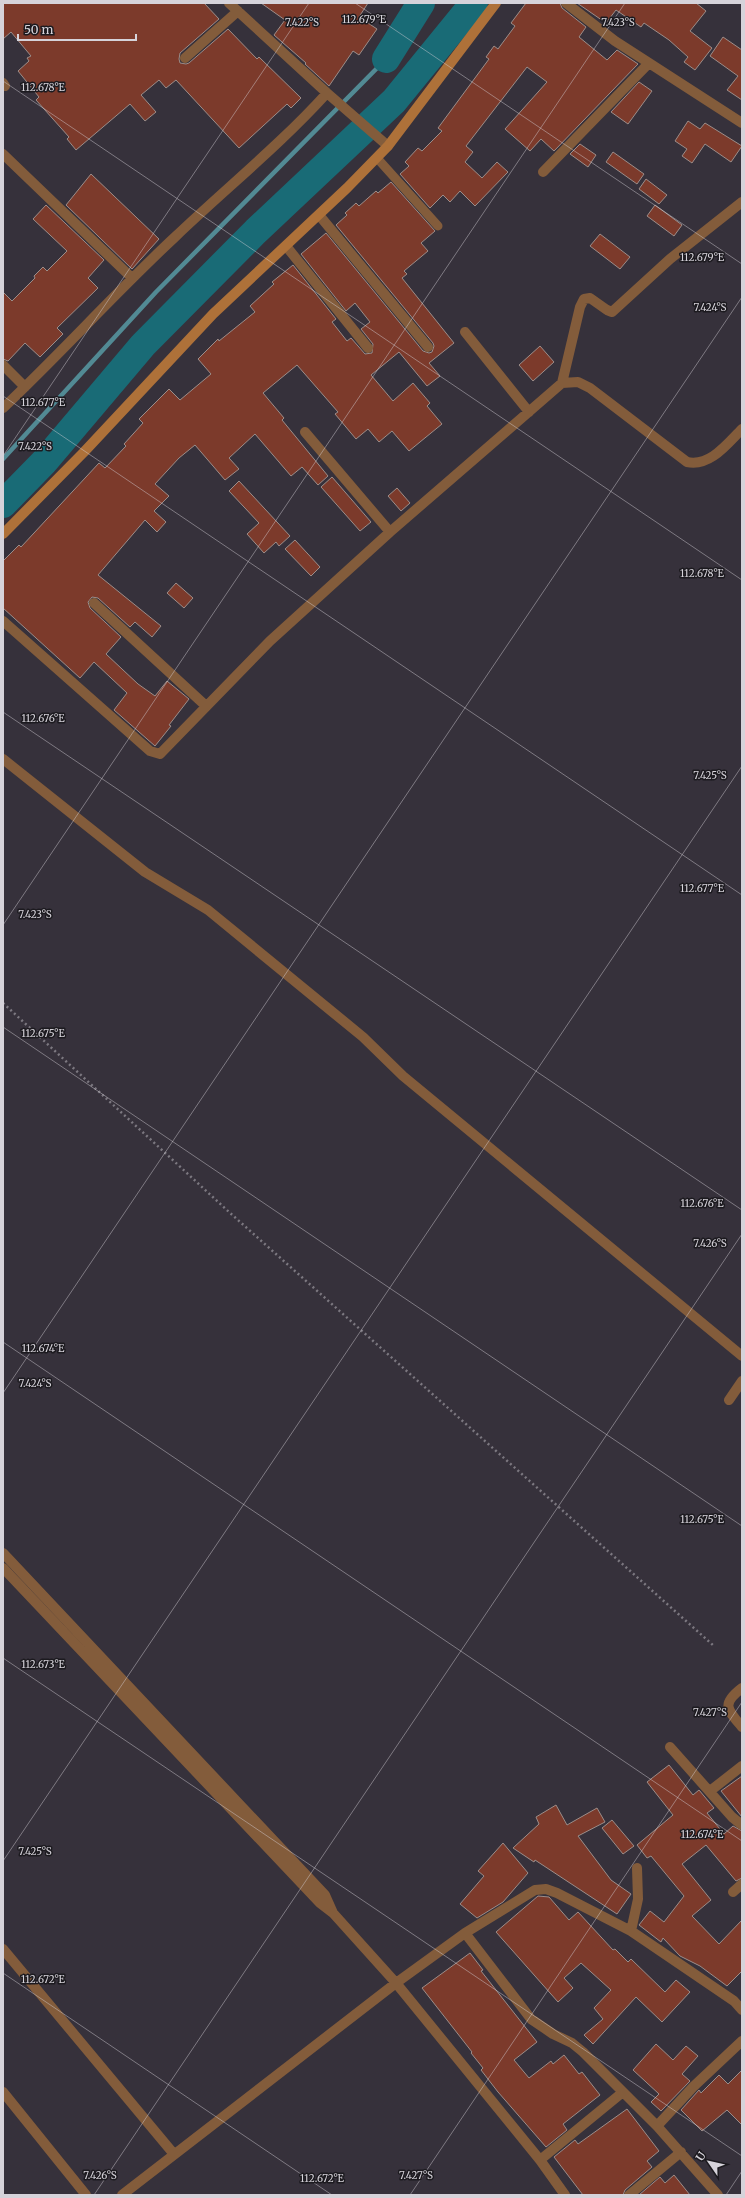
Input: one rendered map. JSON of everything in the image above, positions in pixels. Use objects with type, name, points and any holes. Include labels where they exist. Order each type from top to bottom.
[{"type":"main road","points":[[3,534],[84,452],[213,314],[319,216],[377,158],[385,143],[496,3]]},
{"type":"street","points":[[229,3],[337,102],[385,143]]},
{"type":"street","points":[[566,3],[615,41],[742,123]]},
{"type":"street","points":[[185,58],[238,11]]},
{"type":"street","points":[[543,172],[649,63]]},
{"type":"street","points":[[3,408],[65,349],[132,278],[292,130],[327,93]]},
{"type":"street","points":[[3,154],[132,278]]},
{"type":"street","points":[[3,621],[156,754],[160,754],[167,749],[206,706],[270,641],[390,532],[562,383],[580,304],[584,299],[590,298],[612,312],[670,260],[742,202]]},
{"type":"street","points":[[319,216],[428,347]]},
{"type":"street","points":[[286,246],[368,348]]},
{"type":"street","points":[[465,332],[529,412]]},
{"type":"street","points":[[3,365],[25,387]]},
{"type":"street","points":[[562,383],[578,382],[590,388],[687,462],[694,464],[709,459],[719,452],[742,429]]},
{"type":"street","points":[[305,432],[390,532]]},
{"type":"street","points":[[94,604],[206,706]]},
{"type":"street","points":[[3,759],[145,872],[208,910],[363,1037],[403,1076],[742,1356]]},
{"type":"street","points":[[729,1400],[742,1381]]},
{"type":"street","points":[[3,1553],[325,1895],[333,1913]]},
{"type":"street","points":[[3,1568],[320,1903],[333,1913],[396,1983],[540,2160],[565,2195]]},
{"type":"street","points":[[742,1688],[731,1697],[728,1706],[729,1711],[742,1727]]},
{"type":"street","points":[[670,1748],[732,1817],[742,1825]]},
{"type":"street","points":[[710,1791],[742,1766]]},
{"type":"street","points":[[631,1931],[638,1899],[637,1868]]},
{"type":"street","points":[[733,1892],[742,1884]]},
{"type":"street","points":[[122,2195],[173,2154],[396,1983],[465,1933],[535,1890],[546,1889],[631,1931],[734,2000],[742,2010]]},
{"type":"street","points":[[465,1933],[531,2019],[553,2034],[572,2043],[623,2092],[681,2152],[718,2195]]},
{"type":"street","points":[[3,1949],[173,2154]]},
{"type":"street","points":[[656,2126],[693,2087],[742,2041]]},
{"type":"street","points":[[3,2092],[86,2195]]},
{"type":"street","points":[[540,2160],[623,2092]]},
{"type":"street","points":[[629,2195],[681,2152]]},
{"type":"lane","points":[[377,158],[438,226]]},
{"type":"path","points":[[3,1003],[229,1212],[714,1646]]},
{"type":"building","points":[[3,3],[204,3],[219,19],[180,53],[180,63],[189,63],[228,29],[257,59],[259,57],[301,98],[291,108],[287,104],[239,148],[176,80],[166,88],[159,80],[141,95],[156,112],[145,121],[130,104],[76,150],[67,139],[69,137],[36,100],[39,97],[18,71],[29,61],[27,58],[31,56],[11,32],[3,39]]},
{"type":"building","points":[[261,3],[368,3],[359,17],[377,29],[359,55],[353,51],[329,86],[305,64],[306,63],[274,35],[285,20]]},
{"type":"building","points":[[526,3],[560,3],[562,8],[586,27],[579,37],[607,60],[617,50],[638,64],[554,151],[541,139],[530,151],[505,129],[547,82],[527,67],[466,146],[473,152],[465,162],[482,178],[497,162],[508,172],[475,206],[460,191],[450,202],[443,195],[430,208],[400,174],[409,166],[405,162],[418,148],[422,151],[442,131],[438,128],[489,59],[486,57],[494,46],[498,49],[515,26],[511,23]]},
{"type":"building","points":[[577,3],[696,3],[706,11],[690,31],[712,48],[695,70],[684,62],[688,57],[669,40],[644,23],[641,27],[616,10],[606,23]]},
{"type":"building","points":[[723,37],[742,50],[742,100],[727,90],[738,76],[710,56]]},
{"type":"building","points":[[639,82],[652,91],[628,124],[611,112]]},
{"type":"building","points":[[688,121],[700,129],[705,123],[742,146],[731,162],[705,144],[692,163],[682,156],[687,149],[675,141]]},
{"type":"building","points":[[580,144],[596,155],[588,167],[570,154]]},
{"type":"building","points":[[613,152],[644,174],[637,184],[606,162]]},
{"type":"building","points":[[91,174],[159,239],[132,269],[66,205]]},
{"type":"building","points":[[646,179],[667,195],[659,204],[639,189]]},
{"type":"building","points":[[391,182],[435,231],[421,243],[428,251],[404,271],[407,274],[402,278],[454,343],[429,363],[440,376],[427,386],[399,352],[371,375],[393,401],[413,383],[430,403],[427,406],[442,424],[409,451],[392,431],[379,442],[368,429],[356,439],[335,414],[338,412],[297,365],[263,393],[284,418],[282,420],[328,476],[318,485],[302,467],[291,476],[255,434],[229,458],[239,469],[225,480],[195,445],[179,458],[155,484],[169,496],[154,511],[166,522],[157,532],[145,520],[98,575],[161,626],[152,637],[135,622],[130,627],[98,598],[92,597],[88,602],[90,608],[121,637],[106,654],[138,684],[155,696],[167,681],[189,699],[169,725],[171,726],[155,746],[114,710],[127,693],[94,662],[80,678],[3,608],[3,561],[19,545],[21,547],[99,463],[105,468],[126,446],[124,444],[143,423],[139,419],[169,389],[180,400],[211,374],[198,359],[218,339],[219,341],[255,312],[250,306],[274,284],[272,282],[293,265],[336,319],[332,322],[347,341],[351,338],[365,354],[372,353],[373,344],[361,329],[370,322],[355,303],[346,311],[301,254],[326,233],[423,351],[429,353],[432,352],[434,346],[433,343],[336,225],[347,215],[345,213],[356,203],[359,206],[376,191],[378,193]]},
{"type":"building","points":[[46,205],[104,260],[88,278],[98,288],[57,328],[63,334],[40,357],[25,343],[8,361],[3,359],[3,292],[12,301],[35,278],[34,276],[43,267],[47,271],[67,251],[33,219]]},
{"type":"building","points":[[655,205],[682,225],[674,236],[647,216]]},
{"type":"building","points":[[600,234],[630,257],[620,269],[590,246]]},
{"type":"building","points":[[540,346],[554,362],[533,381],[519,365]]},
{"type":"building","points":[[332,477],[371,522],[360,531],[321,487]]},
{"type":"building","points":[[239,481],[290,536],[279,546],[276,542],[264,553],[247,534],[259,523],[229,491]]},
{"type":"building","points":[[397,488],[410,503],[401,511],[388,496]]},
{"type":"building","points":[[295,540],[320,567],[311,576],[285,549]]},
{"type":"building","points":[[176,583],[193,598],[184,608],[167,593]]},
{"type":"building","points":[[669,1765],[693,1795],[699,1790],[714,1808],[707,1813],[724,1834],[733,1826],[742,1831],[742,1878],[736,1881],[706,1845],[682,1864],[711,1900],[692,1916],[719,1944],[742,1920],[742,1971],[727,1986],[700,1966],[680,1956],[663,1938],[661,1942],[639,1925],[650,1911],[664,1922],[684,1896],[651,1856],[647,1858],[637,1845],[673,1815],[647,1782]]},
{"type":"building","points":[[742,1776],[742,1817],[721,1791]]},
{"type":"building","points":[[556,1805],[567,1825],[597,1808],[605,1822],[578,1836],[611,1880],[631,1894],[617,1914],[535,1860],[534,1862],[513,1848],[539,1824],[536,1817]]},
{"type":"building","points":[[612,1820],[634,1846],[623,1854],[602,1828]]},
{"type":"building","points":[[503,1843],[528,1873],[503,1902],[477,1918],[460,1904],[484,1876],[478,1871]]},
{"type":"building","points":[[538,1896],[549,1897],[569,1920],[578,1912],[613,1950],[615,1949],[628,1962],[631,1959],[665,1992],[676,1980],[690,1992],[662,2022],[636,1997],[593,2044],[584,2035],[603,2019],[594,2008],[611,1990],[581,1963],[564,1978],[573,1988],[558,2002],[496,1932]]},
{"type":"building","points":[[470,1953],[483,1970],[481,1971],[537,2042],[514,2060],[529,2078],[551,2061],[553,2064],[564,2055],[579,2074],[582,2072],[600,2095],[563,2124],[567,2130],[546,2147],[498,2092],[481,2070],[483,2068],[471,2053],[472,2052],[422,1988]]},
{"type":"building","points":[[656,2044],[673,2060],[686,2046],[698,2056],[682,2074],[690,2081],[661,2111],[651,2102],[659,2094],[633,2070]]},
{"type":"building","points":[[742,2070],[742,2125],[727,2110],[702,2131],[681,2110],[699,2090],[701,2093],[719,2075],[728,2084]]},
{"type":"building","points":[[627,2109],[659,2151],[647,2161],[652,2167],[625,2190],[623,2195],[583,2195],[554,2157],[575,2140],[578,2144]]},
{"type":"building","points":[[674,2175],[690,2195],[639,2195],[660,2177],[665,2183]]},
{"type":"waterway","points":[[386,59],[421,3]]},
{"type":"waterway","points":[[3,504],[44,462],[143,345],[256,231],[394,101],[474,3]]},
{"type":"waterway","points":[[3,459],[156,292],[386,59]]}]
